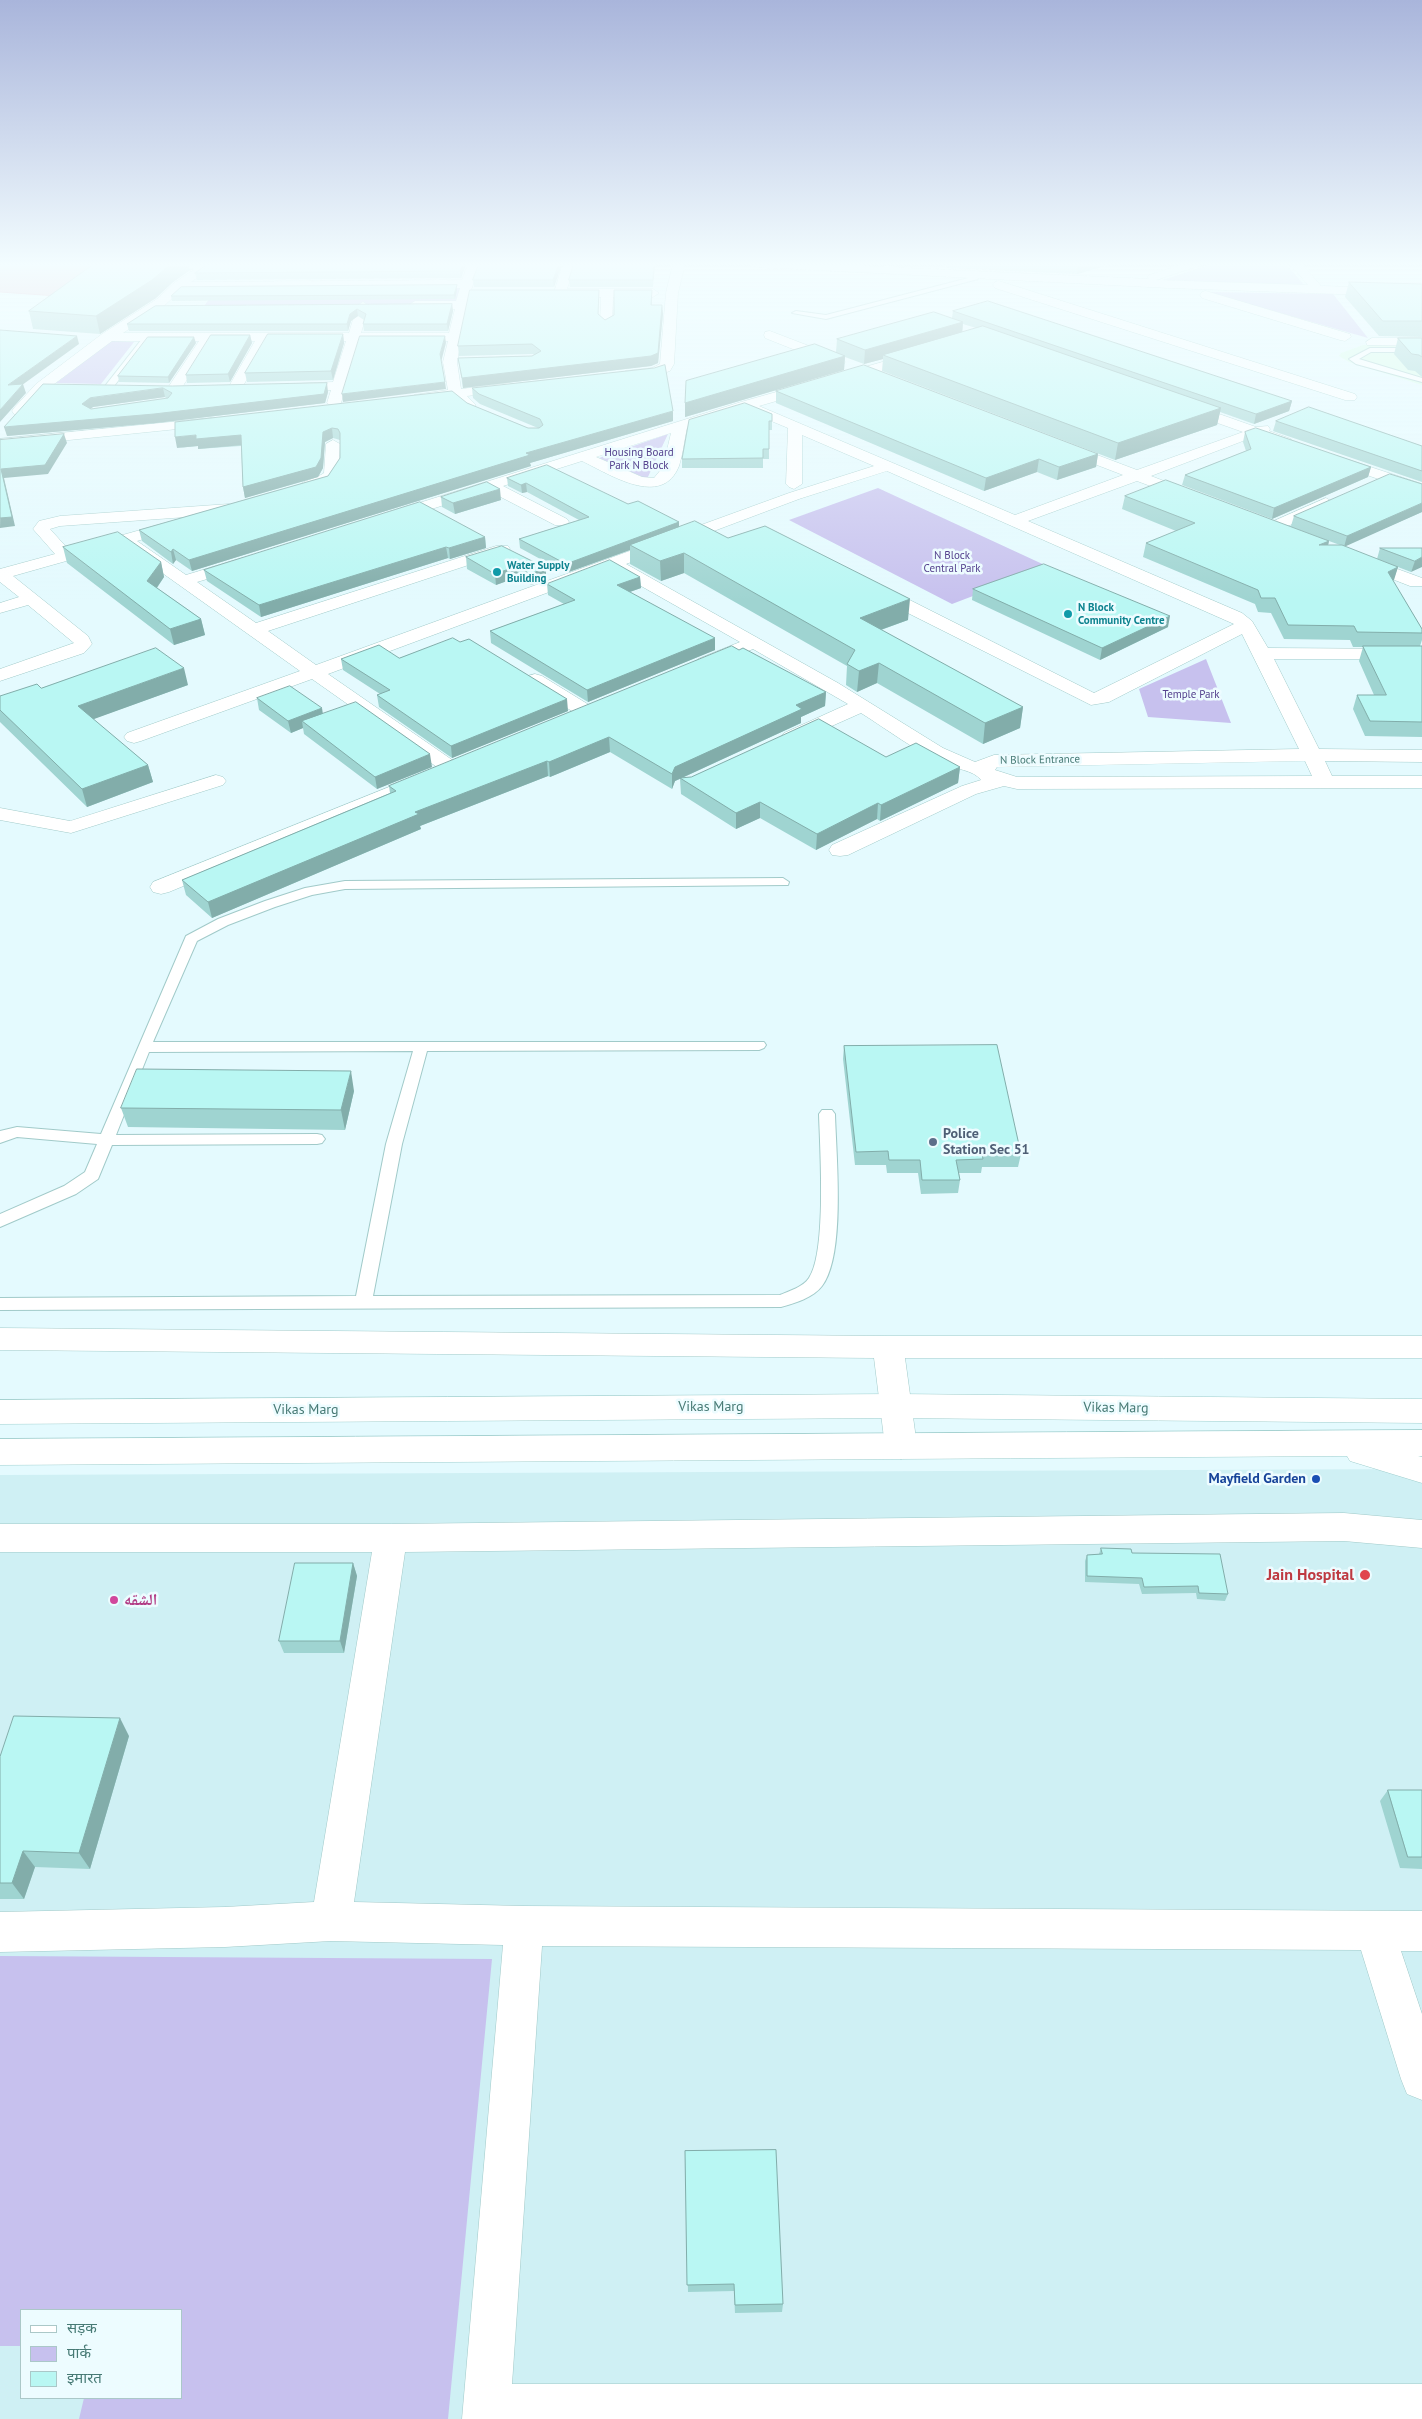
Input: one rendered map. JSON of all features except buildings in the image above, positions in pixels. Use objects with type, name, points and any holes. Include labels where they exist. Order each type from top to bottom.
[{"type":"street","points":[[6,426],[29,399],[55,377]]},
{"type":"street","points":[[171,396],[183,377]]},
{"type":"street","points":[[235,377],[225,390],[251,390]]},
{"type":"street","points":[[343,377],[327,409],[351,406]]},
{"type":"street","points":[[452,377],[455,393],[474,409],[482,412]]},
{"type":"street","points":[[378,521],[746,405],[847,377]]},
{"type":"street","points":[[877,377],[883,379]]},
{"type":"street","points":[[1287,377],[1350,397]]},
{"type":"street","points":[[408,399],[521,385]]},
{"type":"street","points":[[278,388],[340,386]]},
{"type":"street","points":[[41,387],[67,387]]},
{"type":"street","points":[[100,390],[127,388]]},
{"type":"street","points":[[156,389],[171,396],[189,394]]},
{"type":"street","points":[[10,400],[29,399]]},
{"type":"street","points":[[1168,401],[1302,448]]},
{"type":"street","points":[[746,405],[885,467],[1223,610],[1246,625],[1262,653],[1325,782]]},
{"type":"street","points":[[85,436],[90,420]]},
{"type":"street","points":[[0,444],[225,421]]},
{"type":"street","points":[[1014,521],[1256,432],[1273,424]]},
{"type":"street","points":[[584,457],[644,483],[660,481],[670,472],[680,426]]},
{"type":"street","points":[[794,484],[795,427]]},
{"type":"street","points":[[1048,442],[1210,503]]},
{"type":"street","points":[[288,492],[324,482],[330,477],[333,470],[333,444]]},
{"type":"street","points":[[1321,454],[1422,489]]},
{"type":"street","points":[[134,737],[446,625],[563,580],[794,496],[885,467]]},
{"type":"street","points":[[1368,485],[1386,477]]},
{"type":"street","points":[[492,486],[562,522]]},
{"type":"street","points":[[1273,527],[1342,496]]},
{"type":"street","points":[[424,506],[440,515]]},
{"type":"street","points":[[0,674],[78,649],[83,644],[82,640],[2,576],[14,570],[65,555],[237,507],[60,521],[45,524],[41,529],[65,555]]},
{"type":"street","points":[[736,518],[753,527]]},
{"type":"street","points":[[1255,520],[1291,534]]},
{"type":"street","points":[[254,630],[508,551],[480,536]]},
{"type":"street","points":[[124,539],[314,672],[460,764],[161,887]]},
{"type":"street","points":[[1345,554],[1420,583]]},
{"type":"street","points":[[183,581],[258,558]]},
{"type":"street","points":[[612,563],[862,705],[948,760],[993,776]]},
{"type":"street","points":[[546,571],[563,580]]},
{"type":"street","points":[[859,582],[1091,699],[1102,698],[1246,625]]},
{"type":"street","points":[[0,608],[31,599]]},
{"type":"street","points":[[446,625],[463,635]]},
{"type":"street","points":[[683,672],[753,643]]},
{"type":"street","points":[[1262,653],[1422,654]]},
{"type":"street","points":[[521,671],[587,712]]},
{"type":"street","points":[[772,746],[862,705]]},
{"type":"street","name":"N Block Entrance","points":[[1422,756],[1312,755],[994,761],[986,764],[993,776],[1017,783],[1422,782]]},
{"type":"street","points":[[840,850],[969,790],[993,776]]},
{"type":"street","points":[[0,814],[71,827],[216,781]]},
{"type":"street","points":[[0,1339],[888,1347],[1422,1347]]},
{"type":"street","points":[[888,1347],[901,1446]]},
{"type":"street","name":"Vikas Marg","points":[[0,1412],[895,1406],[1422,1411]]},
{"type":"street","points":[[0,1452],[1422,1443]]},
{"type":"street","points":[[1336,1444],[1422,1470]]},
{"type":"street","points":[[0,1538],[391,1538],[1344,1527],[1422,1534]]},
{"type":"street","points":[[331,1921],[391,1538]]},
{"type":"street","points":[[0,1932],[225,1927],[331,1921],[524,1926],[1422,1931]]},
{"type":"street","points":[[524,1926],[486,2413],[1422,2408]]},
{"type":"street","points":[[1375,1930],[1422,2079]]},
{"type":"lane","points":[[100,390],[112,377]]},
{"type":"lane","points":[[0,1221],[84,1182],[92,1175],[108,1140],[144,1047],[191,939],[223,922],[270,904],[310,892],[345,885],[783,882]]},
{"type":"lane","points":[[144,1047],[760,1045]]},
{"type":"lane","points":[[364,1301],[394,1144],[421,1047]]},
{"type":"lane","points":[[0,1304],[364,1301],[781,1301],[800,1293],[816,1282],[823,1270],[829,1192],[827,1114]]},
{"type":"lane","points":[[0,1138],[17,1132],[108,1140],[317,1139]]},
{"type":"shaded area","points":[[1396,377],[1422,377],[1422,385]]},
{"type":"shaded area","points":[[1422,1469],[1422,2419],[0,2419],[0,1475]]},
{"type":"green space","points":[[64,377],[107,377],[101,384],[56,383]]},
{"type":"green space","name":"Housing Board Park N Block","points":[[668,434],[647,479],[599,458]]},
{"type":"green space","name":"N Block Central Park","points":[[878,488],[1049,567],[952,604],[789,520]]},
{"type":"green space","name":"Temple Park","points":[[1206,659],[1231,723],[1148,717],[1139,689]]},
{"type":"green space","points":[[0,1956],[492,1959],[448,2419],[79,2419],[84,2399],[182,2399],[182,2309],[20,2309],[20,2346],[0,2346]]},
{"type":"place","name":"Water Supply Building","points":[[497,572]]},
{"type":"place","name":"N Block Community Centre","points":[[1068,614]]},
{"type":"place","name":"Police Station Sec 51","points":[[933,1142]]},
{"type":"place","name":"Mayfield Garden","points":[[1316,1479]]},
{"type":"place","name":"Jain Hospital","points":[[1365,1575]]},
{"type":"place","name":"الشقه","points":[[114,1600]]}]
